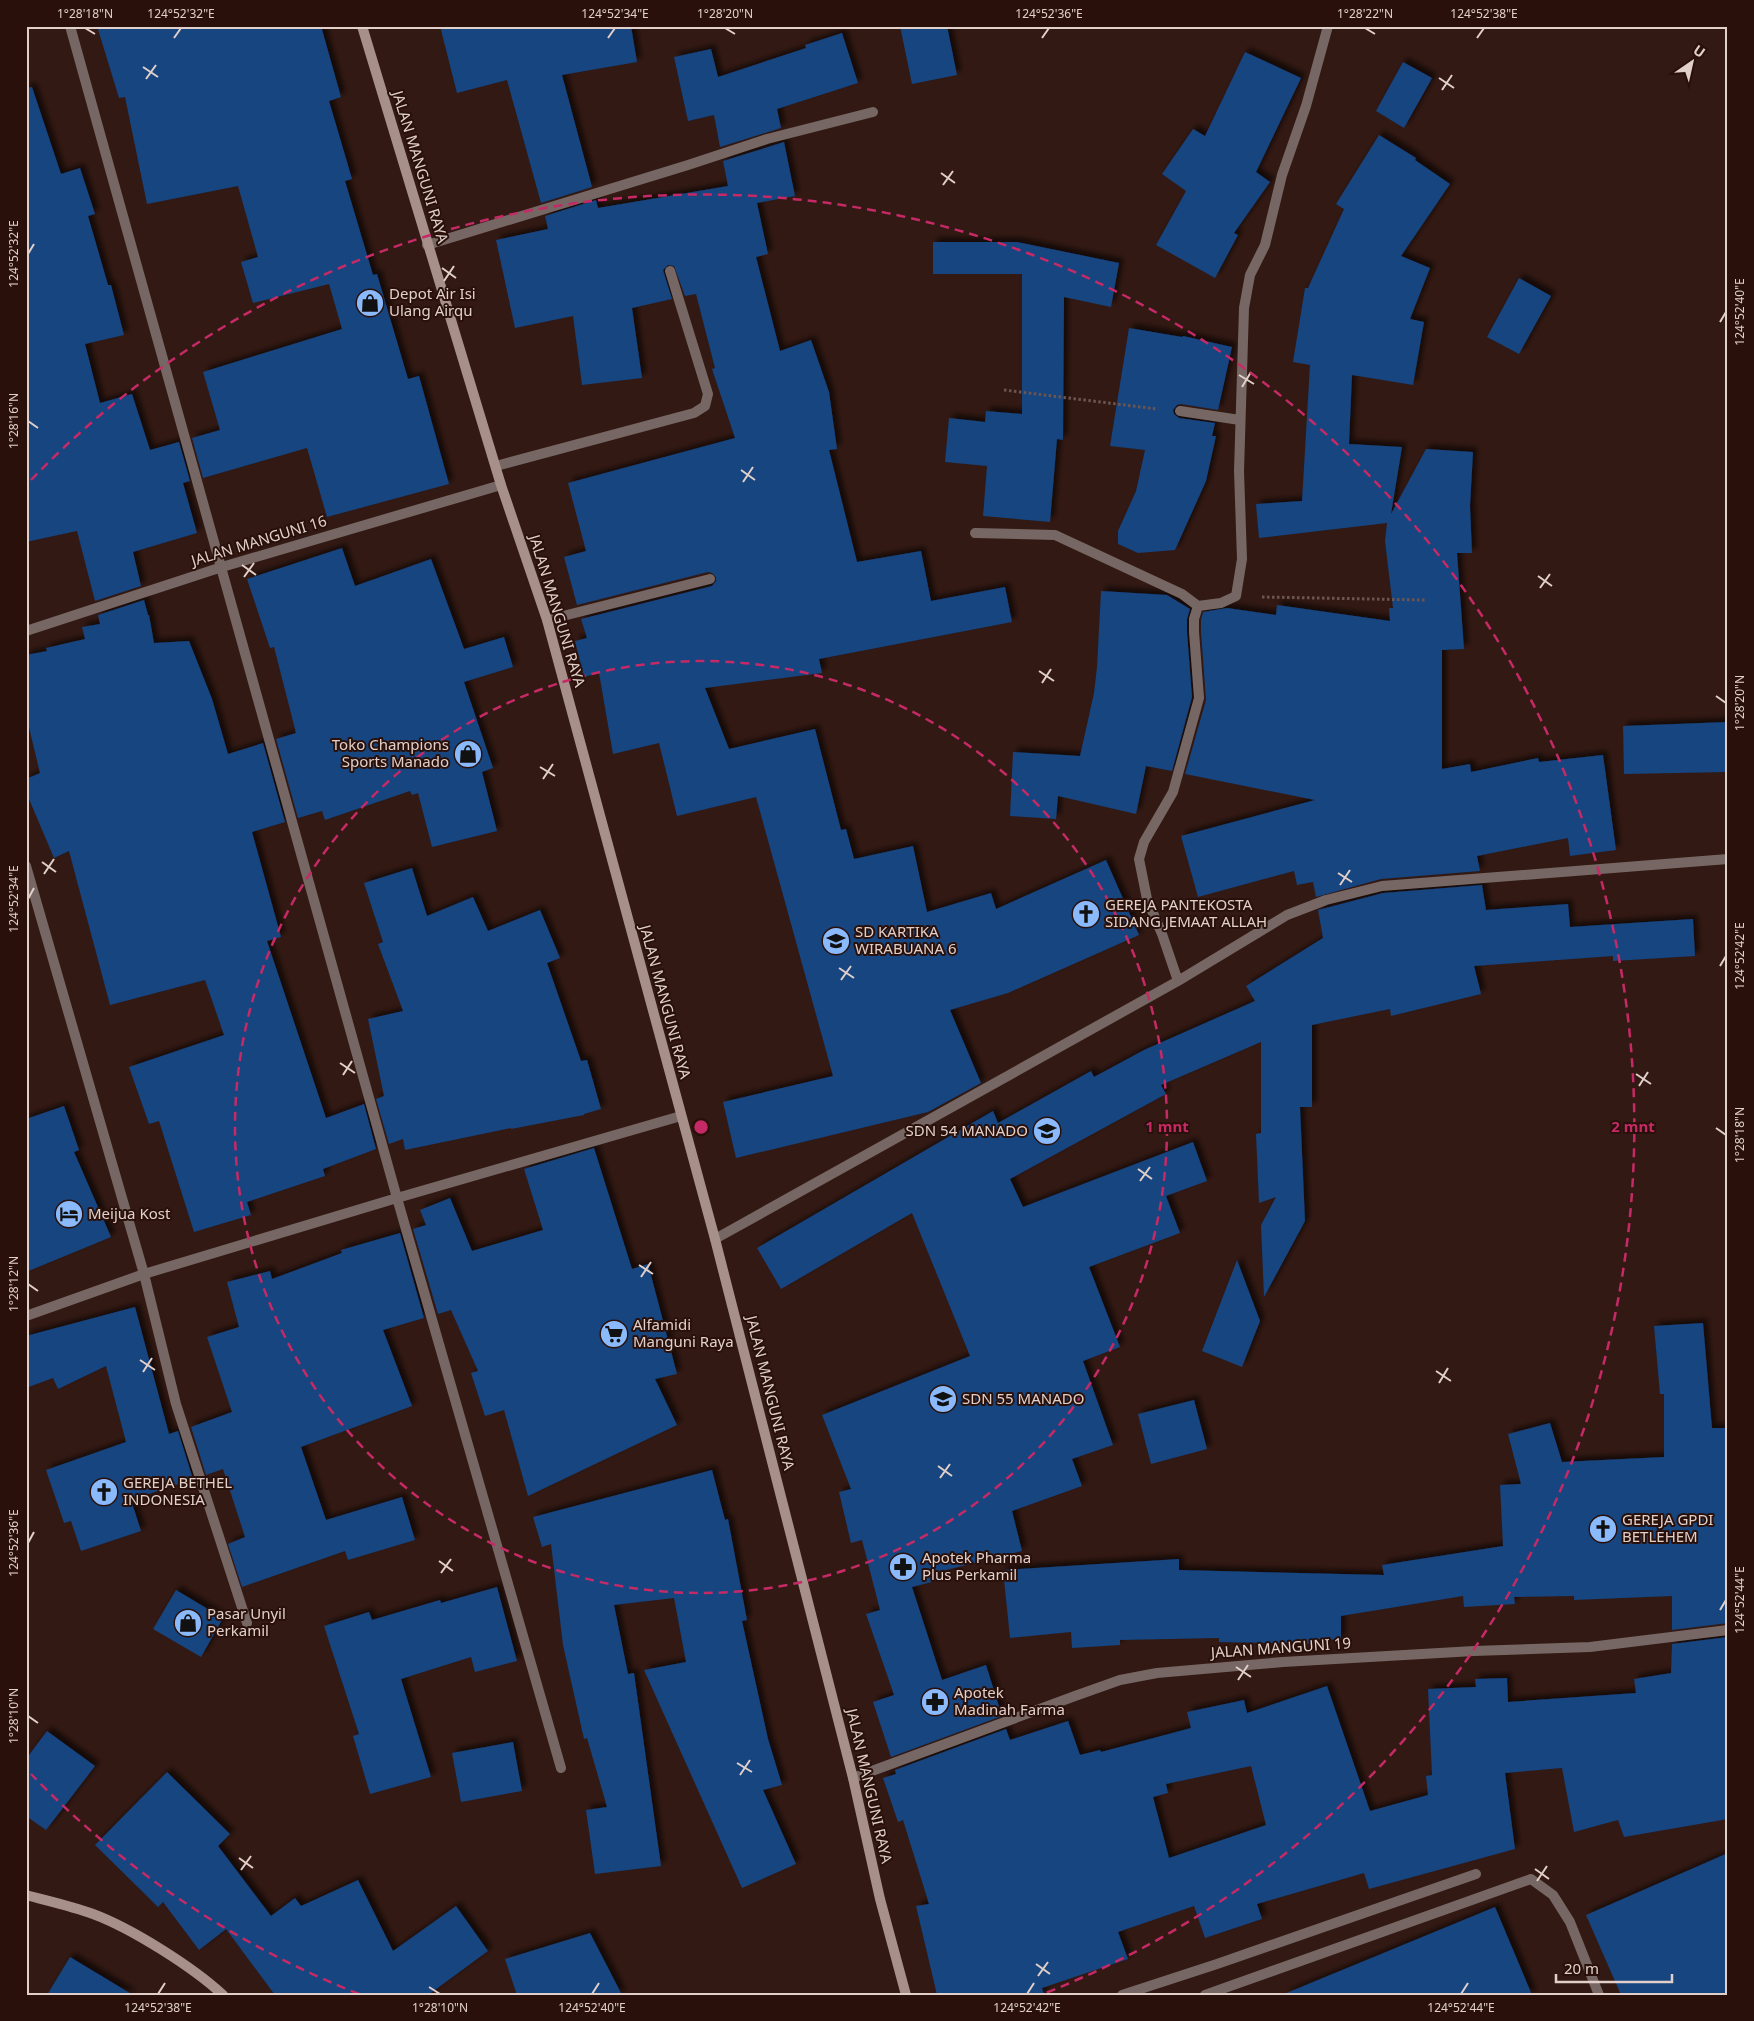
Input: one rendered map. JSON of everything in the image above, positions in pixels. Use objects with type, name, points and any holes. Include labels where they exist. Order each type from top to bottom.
[{"type":"street","points":[[70,26],[397,1198],[561,1768]]},
{"type":"street","name":"JALAN MANGUNI RAYA","points":[[363,26],[427,245],[501,485],[547,620],[715,1239],[853,1778],[880,1899],[906,1995]]},
{"type":"street","points":[[975,533],[1055,535],[1182,594],[1198,606],[1221,603],[1236,596],[1242,559],[1239,471],[1244,308],[1250,276],[1265,245],[1282,175],[1306,106],[1328,26]]},
{"type":"street","points":[[427,245],[767,139],[873,112]]},
{"type":"street","points":[[496,466],[694,413],[705,406],[708,394],[670,271]]},
{"type":"street","points":[[1180,411],[1240,420]]},
{"type":"street","name":"JALAN MANGUNI 16","points":[[26,630],[222,567],[501,485]]},
{"type":"street","points":[[547,620],[710,579]]},
{"type":"street","points":[[1178,981],[1162,934],[1147,899],[1139,859],[1144,842],[1173,792],[1199,698],[1194,632],[1194,619],[1198,606]]},
{"type":"street","points":[[715,1239],[1178,981],[1287,915],[1326,900],[1382,886],[1728,859]]},
{"type":"street","points":[[26,866],[144,1274],[176,1404],[247,1623]]},
{"type":"street","points":[[26,1316],[144,1274],[681,1116]]},
{"type":"street","name":"JALAN MANGUNI 19","points":[[853,1778],[1120,1680],[1157,1673],[1283,1662],[1474,1651],[1590,1647],[1728,1630]]},
{"type":"street","points":[[1122,1995],[1227,1961],[1476,1874]]},
{"type":"street","points":[[1204,1995],[1531,1879],[1553,1895],[1570,1922],[1599,1995]]},
{"type":"street","points":[[26,1895],[93,1914],[138,1936],[186,1967],[223,1995]]},
{"type":"path","points":[[1004,390],[1180,411]]},
{"type":"path","points":[[1236,596],[1304,599],[1425,600]]},
{"type":"building","points":[[97,26],[321,26],[341,97],[329,101],[352,179],[345,181],[373,275],[377,274],[408,379],[419,376],[449,484],[327,517],[307,448],[203,478],[192,438],[220,430],[203,372],[342,329],[329,284],[253,303],[241,262],[258,257],[238,186],[147,204],[125,97],[119,98]]},
{"type":"building","points":[[440,26],[631,26],[637,62],[562,75],[592,187],[541,203],[507,80],[457,93]]},
{"type":"building","points":[[900,26],[947,26],[957,75],[912,84]]},
{"type":"building","points":[[842,33],[858,83],[777,109],[781,128],[720,147],[714,115],[688,121],[674,57],[711,49],[718,77],[806,48],[805,45]]},
{"type":"building","points":[[1245,52],[1301,78],[1256,172],[1270,182],[1234,233],[1238,235],[1215,278],[1156,245],[1186,191],[1162,174],[1193,129],[1205,136]]},
{"type":"building","points":[[1403,62],[1432,78],[1404,128],[1376,111]]},
{"type":"building","points":[[32,87],[61,174],[80,168],[95,214],[88,216],[108,285],[111,285],[124,335],[85,344],[100,403],[132,394],[150,450],[179,442],[190,481],[183,483],[197,533],[133,552],[141,586],[95,601],[77,531],[26,542],[26,88]]},
{"type":"building","points":[[1379,135],[1416,158],[1415,160],[1450,184],[1401,256],[1430,268],[1410,319],[1424,322],[1413,385],[1352,375],[1349,444],[1402,447],[1391,514],[1426,449],[1473,452],[1470,506],[1472,553],[1457,553],[1464,649],[1442,650],[1442,769],[1470,764],[1471,772],[1538,758],[1539,762],[1603,755],[1616,850],[1570,856],[1568,838],[1477,856],[1480,871],[1381,879],[1316,897],[1313,882],[1297,885],[1294,871],[1198,897],[1181,836],[1315,800],[1185,774],[1206,700],[1201,632],[1203,612],[1227,608],[1276,615],[1277,605],[1390,621],[1389,608],[1393,608],[1385,541],[1387,523],[1259,538],[1256,504],[1302,501],[1310,365],[1293,362],[1305,288],[1308,288],[1344,209],[1336,204]]},
{"type":"building","points":[[784,142],[795,196],[757,203],[768,254],[756,257],[780,351],[811,340],[829,392],[837,449],[829,450],[857,562],[921,551],[931,601],[1005,587],[1012,622],[819,659],[822,673],[705,688],[729,749],[815,729],[841,830],[846,829],[854,859],[913,846],[927,912],[991,893],[996,909],[1106,860],[1139,935],[1008,993],[950,1010],[981,1083],[928,1112],[736,1158],[723,1102],[833,1076],[756,797],[677,816],[659,743],[613,754],[599,673],[584,677],[575,641],[587,638],[581,619],[712,586],[716,581],[716,577],[708,572],[577,605],[564,557],[586,551],[568,483],[735,438],[712,369],[715,368],[696,294],[685,296],[674,266],[668,265],[663,270],[672,299],[632,308],[642,378],[582,385],[573,316],[515,328],[496,240],[548,229],[545,216],[596,200],[598,208],[728,186],[723,161]]},
{"type":"building","points":[[933,242],[1017,242],[1119,263],[1111,307],[1064,297],[1063,440],[1057,439],[1050,522],[983,516],[987,466],[945,462],[949,418],[985,422],[986,411],[1022,414],[1022,274],[933,274]]},
{"type":"building","points":[[1519,278],[1551,296],[1519,354],[1487,337]]},
{"type":"building","points":[[1129,328],[1183,336],[1232,347],[1218,410],[1181,404],[1177,405],[1173,410],[1174,414],[1179,418],[1215,423],[1212,436],[1216,436],[1206,481],[1175,550],[1138,553],[1118,544],[1118,531],[1136,491],[1145,450],[1110,446]]},
{"type":"building","points":[[342,548],[355,586],[431,559],[464,649],[504,637],[513,667],[464,682],[493,768],[482,772],[497,831],[432,847],[418,793],[412,795],[410,791],[325,820],[322,811],[298,818],[276,739],[296,733],[274,647],[270,648],[247,579]]},
{"type":"building","points":[[1101,591],[1167,595],[1190,609],[1187,619],[1187,632],[1192,697],[1172,771],[1146,766],[1136,814],[1058,796],[1056,819],[1010,816],[1013,752],[1080,756],[1094,693]]},
{"type":"building","points":[[144,600],[154,643],[189,641],[212,699],[228,754],[263,743],[285,822],[252,832],[281,937],[267,941],[326,1118],[364,1104],[376,1149],[323,1169],[325,1176],[247,1202],[251,1215],[194,1232],[159,1121],[149,1124],[129,1067],[224,1035],[205,980],[110,1005],[69,851],[54,858],[26,792],[26,779],[40,773],[26,715],[26,655],[47,651],[46,648],[85,639],[82,627],[100,624],[98,615]]},
{"type":"building","points":[[1728,722],[1728,772],[1624,774],[1623,726]]},
{"type":"building","points":[[412,868],[427,916],[473,897],[488,931],[540,910],[560,958],[547,963],[581,1061],[587,1060],[601,1109],[584,1115],[405,1150],[403,1139],[389,1144],[376,1099],[384,1096],[368,1019],[403,1011],[378,944],[383,942],[364,883]]},
{"type":"building","points":[[1482,885],[1486,910],[1568,904],[1570,927],[1693,919],[1695,956],[1613,961],[1613,956],[1474,966],[1481,994],[1391,1016],[1390,1009],[1312,1025],[1312,1107],[1300,1107],[1305,1221],[1264,1297],[1261,1225],[1276,1197],[1259,1203],[1256,1134],[1261,1133],[1261,1042],[1161,1085],[1166,1094],[1010,1179],[1023,1207],[1193,1142],[1207,1181],[1166,1196],[1180,1233],[1089,1267],[1120,1347],[1083,1361],[1113,1445],[1072,1459],[1082,1486],[1012,1511],[1022,1551],[938,1572],[940,1580],[912,1587],[942,1680],[986,1665],[1002,1716],[891,1757],[873,1702],[894,1695],[866,1614],[880,1610],[862,1540],[851,1543],[839,1492],[851,1489],[822,1415],[970,1356],[912,1213],[781,1289],[757,1248],[993,1111],[998,1123],[1091,1071],[1094,1077],[1144,1050],[1255,1001],[1246,986],[1323,938],[1318,910],[1383,893]]},
{"type":"building","points":[[64,1106],[79,1150],[74,1152],[111,1237],[26,1272],[26,1119]]},
{"type":"building","points":[[594,1148],[632,1269],[648,1264],[677,1374],[655,1379],[677,1425],[528,1496],[504,1410],[485,1416],[471,1373],[478,1371],[451,1310],[438,1314],[413,1229],[426,1225],[420,1210],[450,1198],[472,1251],[543,1230],[524,1169]]},
{"type":"building","points":[[400,1233],[424,1318],[383,1330],[412,1406],[301,1447],[326,1520],[402,1497],[415,1540],[348,1560],[345,1551],[242,1587],[228,1544],[245,1537],[223,1469],[206,1475],[191,1427],[232,1412],[207,1337],[239,1327],[227,1282],[270,1271],[272,1279],[342,1253],[341,1250]]},
{"type":"building","points":[[1237,1260],[1260,1321],[1242,1367],[1202,1351]]},
{"type":"building","points":[[135,1307],[169,1434],[178,1431],[193,1479],[131,1500],[141,1531],[81,1551],[71,1521],[64,1523],[46,1470],[126,1442],[106,1366],[58,1389],[53,1378],[26,1388],[26,1336]]},
{"type":"building","points":[[1703,1323],[1712,1428],[1727,1428],[1728,1623],[1672,1630],[1672,1596],[1574,1600],[1574,1596],[1514,1597],[1515,1604],[1464,1607],[1463,1596],[1341,1616],[1341,1640],[1311,1639],[1313,1644],[1219,1642],[1219,1638],[1120,1640],[1120,1645],[1072,1648],[1071,1632],[1010,1638],[1003,1570],[1179,1559],[1179,1570],[1384,1575],[1382,1565],[1503,1546],[1500,1485],[1521,1484],[1508,1434],[1550,1423],[1562,1462],[1664,1457],[1664,1394],[1660,1394],[1654,1326]]},
{"type":"building","points":[[1194,1400],[1207,1449],[1151,1464],[1138,1414]]},
{"type":"building","points":[[712,1470],[725,1520],[728,1519],[747,1620],[742,1621],[768,1739],[782,1785],[763,1790],[796,1864],[742,1888],[644,1670],[686,1662],[674,1598],[614,1605],[628,1674],[634,1673],[661,1866],[595,1874],[586,1810],[607,1807],[587,1738],[584,1739],[563,1645],[551,1544],[542,1547],[533,1517]]},
{"type":"building","points":[[497,1587],[517,1661],[475,1672],[471,1657],[401,1679],[431,1777],[370,1794],[353,1736],[359,1734],[324,1626],[369,1612],[372,1620],[440,1600],[441,1603]]},
{"type":"building","name":"Pasar Unyil Perkamil","points":[[176,1590],[223,1618],[201,1657],[153,1629]]},
{"type":"building","points":[[1728,1637],[1728,1819],[1624,1837],[1618,1820],[1574,1832],[1562,1768],[1505,1773],[1515,1849],[1369,1889],[1364,1873],[1257,1904],[1262,1919],[1205,1938],[1194,1906],[1118,1932],[1128,1959],[1042,1988],[1044,1995],[937,1995],[916,1906],[929,1904],[903,1820],[898,1822],[883,1778],[896,1774],[895,1770],[1006,1729],[1010,1740],[1068,1721],[1080,1755],[1100,1750],[1101,1752],[1191,1728],[1187,1712],[1244,1700],[1247,1713],[1327,1686],[1370,1811],[1428,1795],[1426,1776],[1432,1775],[1428,1689],[1476,1687],[1475,1679],[1507,1678],[1508,1702],[1636,1693],[1634,1679],[1671,1673],[1672,1644]],"holes":[[[1251,1766],[1266,1825],[1169,1858],[1153,1797],[1168,1793],[1166,1784]]]},
{"type":"building","points":[[47,1731],[95,1766],[46,1830],[26,1816],[26,1759]]},
{"type":"building","points":[[513,1742],[522,1791],[461,1802],[452,1753]]},
{"type":"building","points":[[167,1772],[230,1834],[218,1846],[271,1916],[295,1898],[301,1906],[358,1880],[393,1951],[456,1906],[488,1951],[428,1995],[275,1995],[226,1929],[199,1950],[163,1902],[158,1907],[95,1845]]},
{"type":"building","points":[[1728,1853],[1728,1995],[1621,1995],[1586,1915]]},
{"type":"building","points":[[1495,1907],[1532,1995],[1284,1995],[1284,1994]]},
{"type":"building","points":[[590,1933],[622,1995],[517,1995],[505,1959]]},
{"type":"building","points":[[70,1957],[133,1995],[47,1995]]},
{"type":"place","name":"Depot Air Isi Ulang Airqu","points":[[370,303]]},
{"type":"place","name":"Toko Champions Sports Manado","points":[[468,754]]},
{"type":"place","name":"GEREJA PANTEKOSTA SIDANG JEMAAT ALLAH","points":[[1086,914]]},
{"type":"place","name":"SD KARTIKA WIRABUANA 6","points":[[836,941]]},
{"type":"place","name":"SDN 54 MANADO","points":[[1047,1131]]},
{"type":"place","name":"Meijua Kost","points":[[69,1214]]},
{"type":"place","name":"Alfamidi Manguni Raya","points":[[614,1334]]},
{"type":"place","name":"SDN 55 MANADO","points":[[943,1399]]},
{"type":"place","name":"GEREJA BETHEL INDONESIA","points":[[104,1492]]},
{"type":"place","name":"GEREJA GPDI BETLEHEM","points":[[1603,1529]]},
{"type":"place","name":"Apotek Pharma Plus Perkamil","points":[[903,1567]]},
{"type":"place","name":"Pasar Unyil Perkamil","points":[[188,1623]]},
{"type":"place","name":"Apotek Madinah Farma","points":[[935,1702]]}]
